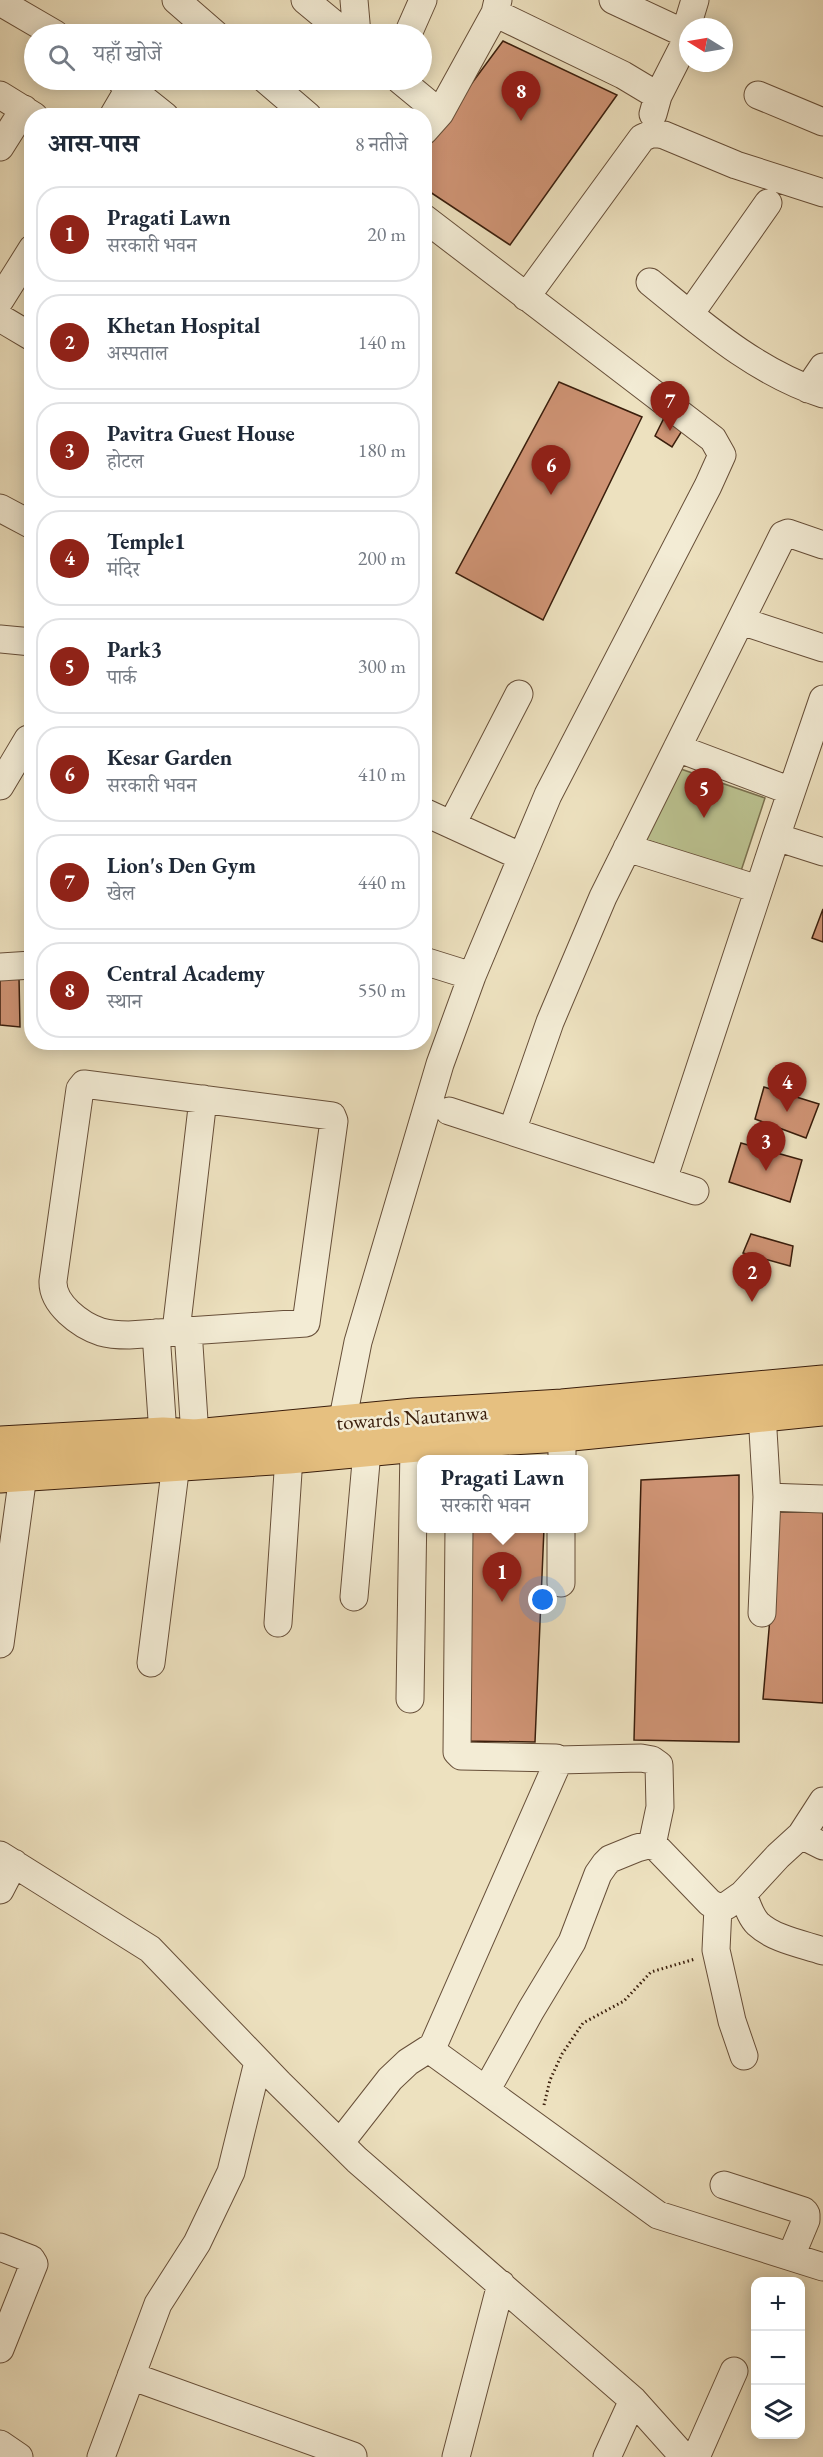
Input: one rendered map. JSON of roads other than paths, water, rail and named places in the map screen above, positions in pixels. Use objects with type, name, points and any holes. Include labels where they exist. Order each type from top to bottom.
[{"type":"main road","name":"towards Nautanwa","points":[[0,1443],[163,1434],[195,1436],[291,1425],[562,1406],[823,1383]]},
{"type":"main road","points":[[11,1475],[289,1457],[414,1445],[460,1450],[562,1447],[762,1414],[823,1409]]},
{"type":"street","points":[[176,0],[204,24]]},
{"type":"street","points":[[305,0],[334,24]]},
{"type":"street","points":[[354,0],[356,24]]},
{"type":"street","points":[[413,24],[423,0]]},
{"type":"street","points":[[613,0],[679,31]]},
{"type":"street","points":[[690,18],[694,0]]},
{"type":"street","points":[[0,2],[38,24]]},
{"type":"street","points":[[432,122],[497,7],[658,96]]},
{"type":"street","points":[[653,133],[653,113],[658,96],[679,52]]},
{"type":"street","points":[[116,108],[122,90]]},
{"type":"street","points":[[133,90],[155,108]]},
{"type":"street","points":[[278,90],[299,108]]},
{"type":"street","points":[[408,90],[421,108]]},
{"type":"street","points":[[0,95],[24,109]]},
{"type":"street","points":[[758,95],[823,122]]},
{"type":"street","points":[[0,147],[24,118]]},
{"type":"street","points":[[526,297],[642,138],[653,133],[664,135],[736,165],[823,193]]},
{"type":"street","points":[[690,314],[768,203]]},
{"type":"street","points":[[342,1423],[358,1342],[440,1064],[472,976],[548,795],[722,455],[713,439],[432,224]]},
{"type":"street","points":[[0,300],[24,262]]},
{"type":"street","points":[[650,282],[727,344],[768,370],[818,383]]},
{"type":"street","points":[[0,318],[24,332]]},
{"type":"street","points":[[0,508],[24,521]]},
{"type":"street","points":[[512,1131],[573,965],[627,848],[783,535],[789,533],[823,545]]},
{"type":"street","points":[[741,621],[823,648]]},
{"type":"street","points":[[0,639],[24,641]]},
{"type":"street","points":[[452,824],[519,694]]},
{"type":"street","points":[[663,1180],[823,699]]},
{"type":"street","points":[[0,786],[24,744]]},
{"type":"street","points":[[677,748],[791,790]]},
{"type":"street","points":[[432,815],[522,857]]},
{"type":"street","points":[[776,837],[823,852]]},
{"type":"street","points":[[627,848],[758,889]]},
{"type":"street","points":[[432,965],[472,976]]},
{"type":"street","points":[[0,967],[24,966]]},
{"type":"street","points":[[0,972],[24,972]]},
{"type":"street","points":[[84,1084],[204,1099],[330,1115],[334,1121],[306,1323],[129,1335],[98,1331],[64,1308],[54,1297],[53,1281],[80,1089],[84,1084]]},
{"type":"street","points":[[163,1434],[173,1331],[204,1099]]},
{"type":"street","points":[[449,1111],[695,1191]]},
{"type":"street","points":[[173,1331],[195,1436]]},
{"type":"street","points":[[762,1414],[767,1497],[762,1612]]},
{"type":"street","points":[[410,1699],[414,1445]]},
{"type":"street","points":[[354,1597],[367,1451]]},
{"type":"street","points":[[278,1623],[289,1457]]},
{"type":"street","points":[[151,1663],[176,1464]]},
{"type":"street","points":[[0,1644],[11,1475]]},
{"type":"street","points":[[767,1497],[823,1499]]},
{"type":"street","points":[[459,1533],[457,1752],[461,1756],[558,1760],[641,1758],[652,1760],[659,1765],[660,1807],[652,1845]]},
{"type":"street","points":[[561,1533],[561,1583]]},
{"type":"street","points":[[558,1760],[433,2046],[433,2052],[488,2089],[658,2215],[823,2267]]},
{"type":"street","points":[[652,1845],[710,1902],[718,1906],[726,1906],[743,1894],[778,1856],[812,1840],[823,1801]]},
{"type":"street","points":[[488,2089],[531,2010],[572,1942],[598,1874],[605,1864],[619,1855],[652,1845]]},
{"type":"street","points":[[0,1890],[7,1859],[150,1949],[258,2062],[340,2143],[633,2400],[684,2457]]},
{"type":"street","points":[[743,1894],[751,1913],[763,1927],[787,1939],[823,1951]]},
{"type":"street","points":[[718,1906],[716,1950],[732,2021],[744,2056]]},
{"type":"street","points":[[340,2143],[390,2079],[408,2062],[433,2046]]},
{"type":"street","points":[[101,2457],[158,2304],[196,2244],[231,2172],[258,2062]]},
{"type":"street","points":[[724,2185],[804,2211],[806,2220],[791,2256]]},
{"type":"street","points":[[0,2247],[31,2259],[34,2264],[0,2349]]},
{"type":"street","points":[[456,2457],[501,2284]]},
{"type":"street","points":[[696,2457],[734,2371]]},
{"type":"street","points":[[131,2376],[360,2457]]},
{"type":"street","points":[[607,2457],[633,2400]]},
{"type":"street","points":[[0,2444],[20,2457]]},
{"type":"place","name":"Central Academy","points":[[521,121]]},
{"type":"place","name":"Lion's Den Gym","points":[[670,431]]},
{"type":"place","name":"Kesar Garden","points":[[551,495]]},
{"type":"place","name":"Park3","points":[[704,818]]},
{"type":"place","name":"Temple1","points":[[787,1112]]},
{"type":"place","name":"Pavitra Guest House","points":[[766,1171]]},
{"type":"place","name":"Khetan Hospital","points":[[752,1302]]},
{"type":"place","name":"Pragati Lawn","points":[[502,1602]]}]
